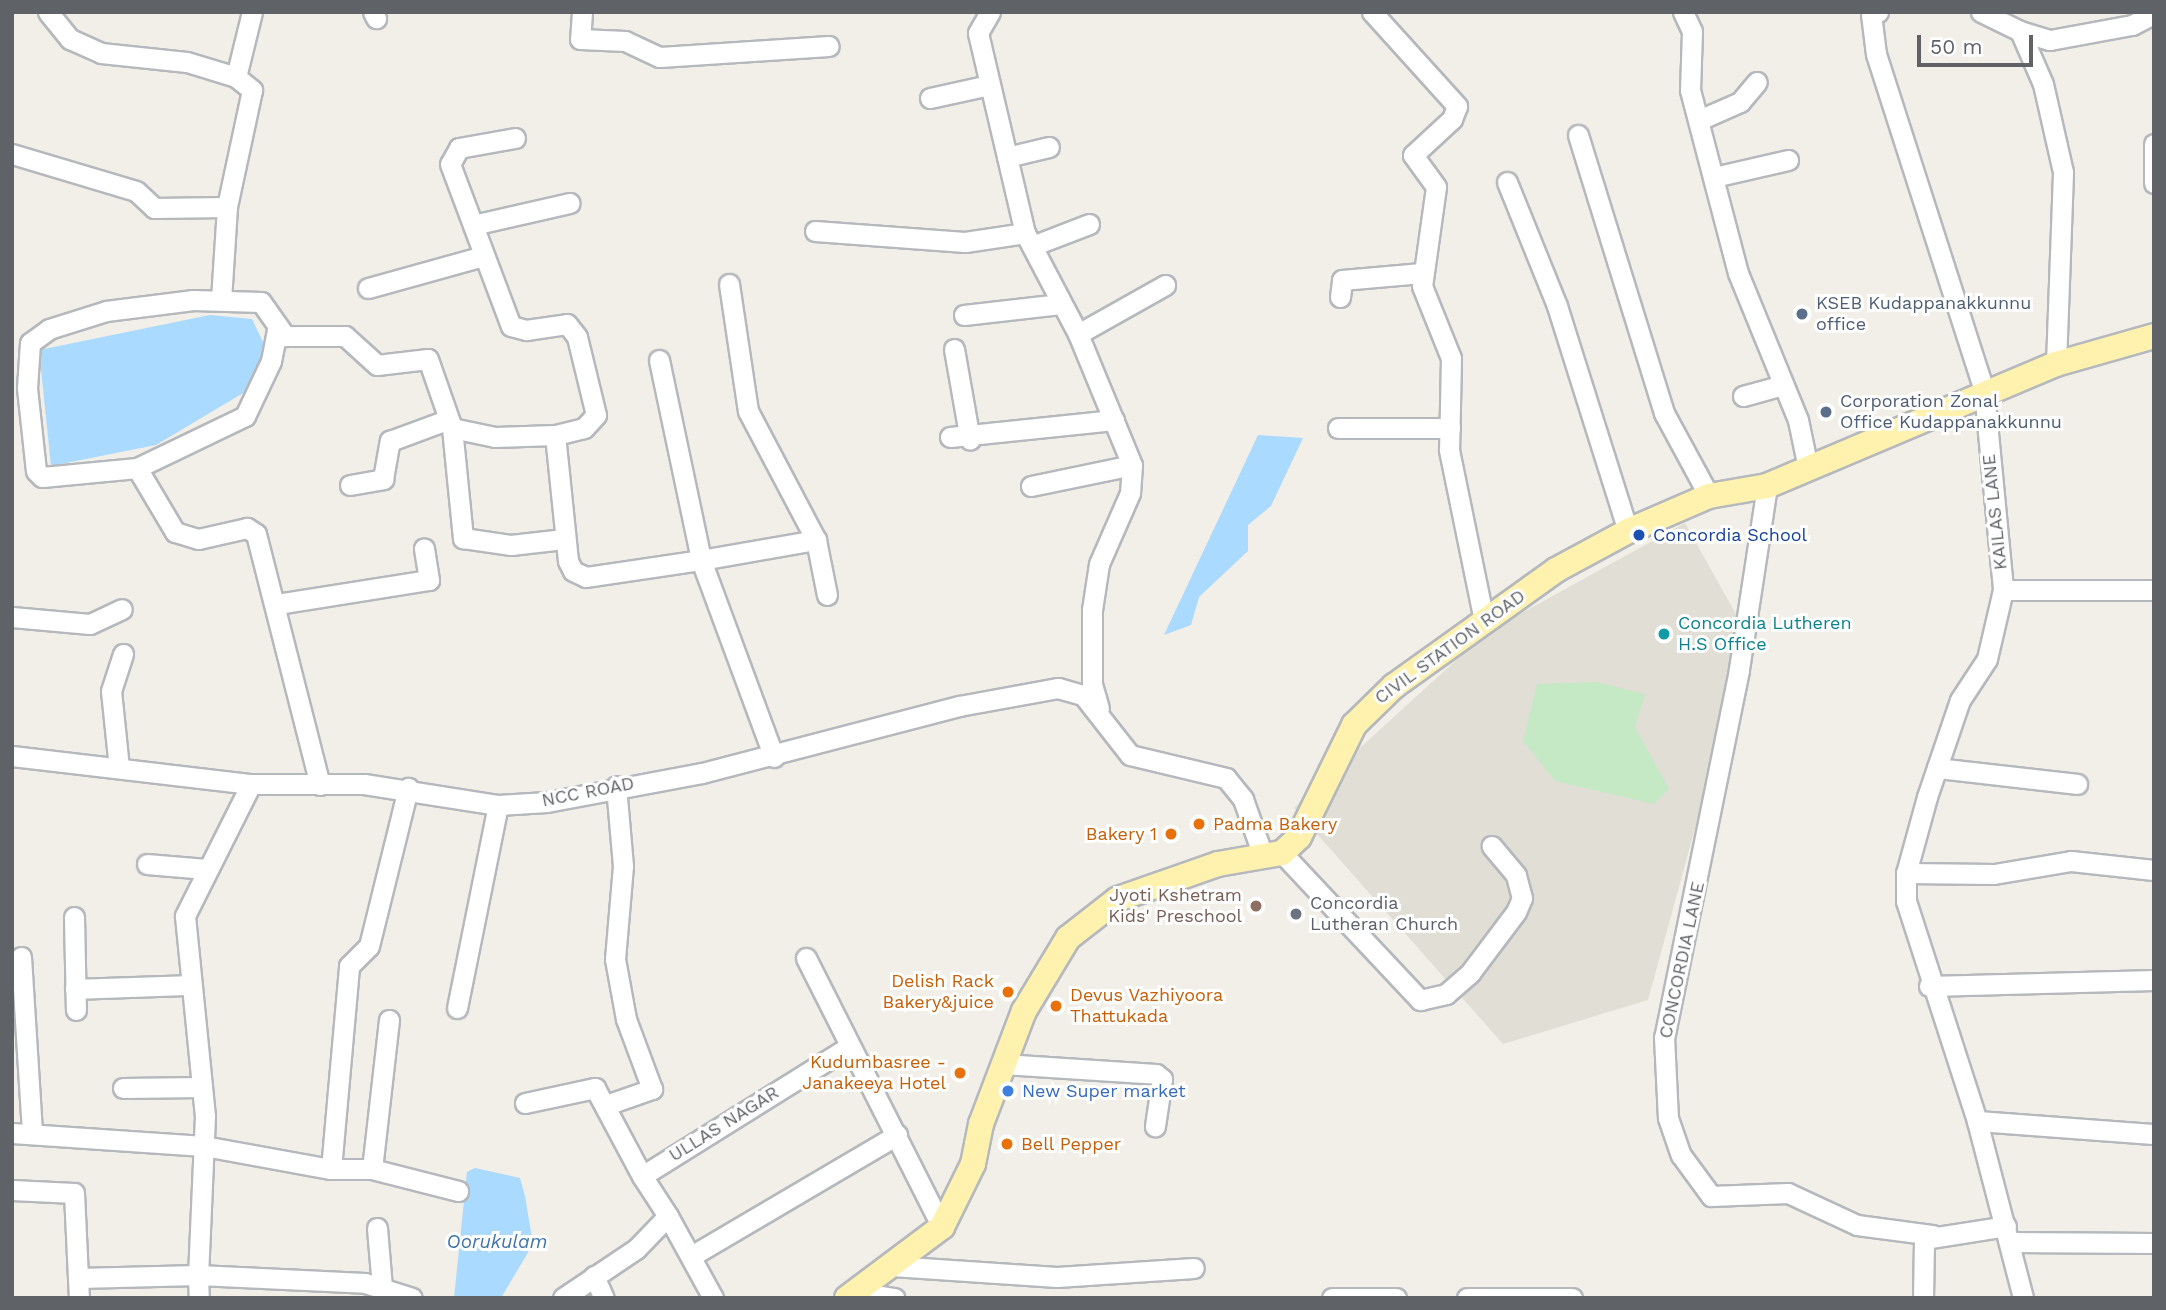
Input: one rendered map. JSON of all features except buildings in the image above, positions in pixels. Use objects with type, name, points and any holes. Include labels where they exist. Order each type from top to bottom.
[{"type":"main road","name":"CIVIL STATION ROAD","points":[[1272,853],[1299,837],[1354,725],[1394,686],[1484,620],[1628,531],[1709,496],[1767,486],[1984,391],[2056,364],[2154,336]]},
{"type":"main road","points":[[852,1295],[942,1227],[973,1164],[1003,1064],[1031,1000],[1068,939],[1093,914],[1118,899],[1272,853]]},
{"type":"street","points":[[48,12],[70,38],[101,53],[187,62],[236,76],[254,99],[228,207],[221,299]]},
{"type":"street","points":[[236,76],[252,12]]},
{"type":"street","points":[[582,12],[580,39],[625,41],[660,57],[829,46]]},
{"type":"street","points":[[990,12],[978,33],[1029,239],[1060,304],[1078,334],[1132,466],[1130,493],[1099,564],[1092,610],[1092,684],[1102,719],[1130,755],[1226,778],[1243,799],[1272,853],[1420,1000],[1446,994],[1470,973],[1516,912],[1522,898],[1516,875],[1492,846]]},
{"type":"street","points":[[1683,12],[1692,31],[1690,90],[1738,273],[1783,385],[1808,468]]},
{"type":"street","name":"KAILAS LANE","points":[[1878,12],[1871,14],[1877,54],[1984,391],[2003,590],[2154,590]]},
{"type":"street","points":[[1981,12],[2020,31],[2050,40],[2132,25],[2154,14]]},
{"type":"street","points":[[2007,12],[2020,31],[2043,84],[2063,172],[2056,364]]},
{"type":"street","points":[[1382,14],[1457,106],[1452,119],[1413,149],[1436,187],[1436,222],[1422,273],[1451,358],[1450,428],[1454,481],[1484,620]]},
{"type":"street","points":[[1699,120],[1740,102],[1757,82]]},
{"type":"street","points":[[930,98],[989,85]]},
{"type":"street","points":[[1578,135],[1664,413],[1709,496]]},
{"type":"street","points":[[350,485],[383,479],[390,441],[448,424],[495,437],[555,435],[584,428],[596,415],[577,337],[567,324],[526,330],[511,326],[450,164],[452,152],[515,138]]},
{"type":"street","points":[[2154,144],[2154,183]]},
{"type":"street","points":[[1007,157],[1049,147]]},
{"type":"street","points":[[12,154],[136,191],[154,208],[228,207]]},
{"type":"street","points":[[1714,177],[1788,160]]},
{"type":"street","points":[[1507,181],[1557,306],[1628,531]]},
{"type":"street","points":[[474,225],[570,203]]},
{"type":"street","points":[[815,231],[965,242],[1029,239],[1089,224]]},
{"type":"street","points":[[368,288],[483,256]]},
{"type":"street","points":[[1340,297],[1342,281],[1422,273]]},
{"type":"street","points":[[729,284],[748,411],[816,540],[827,595]]},
{"type":"street","points":[[1078,334],[1165,285]]},
{"type":"street","points":[[277,329],[271,361],[245,415],[137,468],[59,479],[36,471],[27,388],[30,343],[49,329],[106,311],[221,299],[261,302],[277,329],[285,336],[345,336],[377,365],[428,359],[448,424],[463,538],[511,545],[564,539]]},
{"type":"street","points":[[964,315],[1060,304]]},
{"type":"street","points":[[954,349],[970,440]]},
{"type":"street","points":[[659,359],[701,560],[774,757]]},
{"type":"street","points":[[1743,396],[1783,385]]},
{"type":"street","points":[[950,437],[970,440],[1114,420]]},
{"type":"street","points":[[1338,428],[1450,428]]},
{"type":"street","points":[[555,435],[564,539],[573,571],[586,577],[816,540]]},
{"type":"street","points":[[1031,486],[1132,466]]},
{"type":"street","points":[[137,468],[175,532],[198,539],[254,530],[277,604],[320,785]]},
{"type":"street","name":"CONCORDIA LANE","points":[[1767,486],[1737,683],[1664,1037],[1668,1118],[1681,1155],[1711,1196],[1788,1193],[1857,1225],[1933,1235]]},
{"type":"street","points":[[277,604],[429,580],[424,548]]},
{"type":"street","points":[[2003,590],[1987,659],[1961,700],[1937,768],[1906,873],[1906,901],[1929,986],[1977,1121],[2023,1298]]},
{"type":"street","points":[[12,617],[90,624],[122,608]]},
{"type":"street","points":[[119,768],[111,691],[123,654]]},
{"type":"street","name":"NCC ROAD","points":[[12,756],[251,784],[408,788],[498,805],[774,757],[983,700],[1072,690],[1102,719]]},
{"type":"street","points":[[1937,768],[2077,784]]},
{"type":"street","points":[[198,1298],[204,1146],[202,1087],[185,916],[205,869],[251,784]]},
{"type":"street","points":[[606,1105],[652,1089],[626,1019],[615,959],[623,866],[616,786]]},
{"type":"street","points":[[331,1169],[349,966],[369,946],[408,788]]},
{"type":"street","points":[[457,1008],[498,805]]},
{"type":"street","points":[[1906,873],[1994,874],[2071,861],[2154,870]]},
{"type":"street","points":[[147,864],[205,869]]},
{"type":"street","points":[[74,917],[76,1010]]},
{"type":"street","points":[[20,957],[22,1133],[204,1146],[331,1169],[372,1169],[458,1191]]},
{"type":"street","points":[[806,958],[847,1048],[897,1135],[942,1227]]},
{"type":"street","points":[[1929,986],[2154,980]]},
{"type":"street","points":[[75,989],[191,985]]},
{"type":"street","points":[[372,1169],[390,1020]]},
{"type":"street","name":"ULLAS NAGAR","points":[[642,1175],[847,1048]]},
{"type":"street","points":[[1003,1064],[1156,1074],[1162,1079],[1155,1126]]},
{"type":"street","points":[[525,1102],[587,1085],[606,1105],[642,1175],[693,1255],[713,1298]]},
{"type":"street","points":[[123,1087],[202,1087]]},
{"type":"street","points":[[1977,1121],[2154,1134]]},
{"type":"street","points":[[693,1255],[897,1135]]},
{"type":"street","points":[[12,1190],[74,1193],[79,1288],[198,1275],[382,1288],[412,1298]]},
{"type":"street","points":[[563,1298],[636,1249],[668,1216]]},
{"type":"street","points":[[377,1228],[382,1288]]},
{"type":"street","points":[[1923,1298],[1921,1248],[1933,1235],[2008,1234],[2154,1243]]},
{"type":"street","points":[[892,1266],[1057,1277],[1194,1268]]},
{"type":"street","points":[[594,1276],[604,1298]]},
{"type":"street","points":[[852,1295],[895,1298]]},
{"type":"street","points":[[1332,1298],[1396,1298]]},
{"type":"street","points":[[1467,1298],[1572,1298]]},
{"type":"shaded area","points":[[1685,523],[1737,616],[1731,697],[1648,1000],[1503,1044],[1294,808],[1487,632]]},
{"type":"green space","points":[[1596,682],[1645,694],[1635,727],[1669,789],[1654,804],[1555,781],[1523,741],[1537,684]]},
{"type":"water","points":[[210,315],[252,319],[264,344],[255,386],[156,445],[51,466],[39,350]]},
{"type":"water","points":[[1258,435],[1303,438],[1271,506],[1248,525],[1248,551],[1199,597],[1191,625],[1164,635]]},
{"type":"water","name":"Oorukulam","points":[[475,1168],[520,1178],[525,1196],[533,1244],[501,1298],[454,1298],[467,1172]]},
{"type":"place","name":"KSEB Kudappanakkunnu office","points":[[1802,314]]},
{"type":"place","name":"Corporation Zonal Office Kudappanakkunnu","points":[[1826,412]]},
{"type":"place","name":"Concordia School","points":[[1639,535]]},
{"type":"place","name":"Concordia Lutheren H.S Office","points":[[1664,634]]},
{"type":"place","name":"Padma Bakery","points":[[1199,824]]},
{"type":"place","name":"Bakery 1","points":[[1171,834]]},
{"type":"place","name":"Jyoti Kshetram Kids' Preschool","points":[[1256,906]]},
{"type":"place","name":"Concordia Lutheran Church","points":[[1296,914]]},
{"type":"place","name":"Delish Rack Bakery&juice","points":[[1008,992]]},
{"type":"place","name":"Devus Vazhiyoora Thattukada","points":[[1056,1006]]},
{"type":"place","name":"Kudumbasree - Janakeeya Hotel","points":[[960,1073]]},
{"type":"place","name":"New Super market","points":[[1008,1091]]},
{"type":"place","name":"Bell Pepper","points":[[1007,1144]]}]
